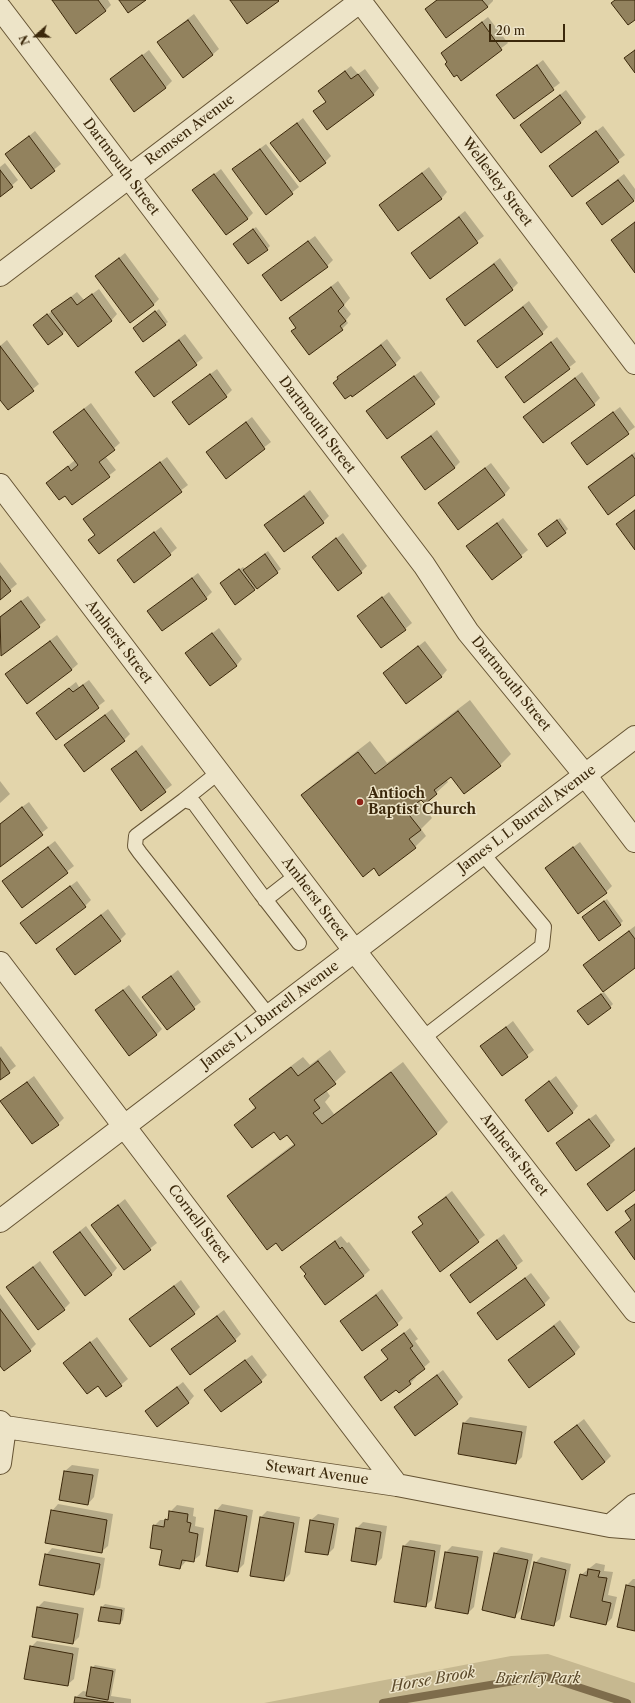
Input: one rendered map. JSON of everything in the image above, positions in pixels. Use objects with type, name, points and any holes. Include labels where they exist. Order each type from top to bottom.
[{"type":"street","name":"Remsen Avenue","points":[[0,275],[361,1]]},
{"type":"street","name":"Wellesley Street","points":[[361,1],[635,363]]},
{"type":"street","name":"Dartmouth Street","points":[[0,8],[424,565],[468,632],[585,775],[635,841]]},
{"type":"street","name":"Amherst Street","points":[[0,485],[354,950],[635,1311]]},
{"type":"street","name":"James L L Burrell Avenue","points":[[0,1221],[635,737]]},
{"type":"street","name":"Cornell Street","points":[[0,963],[397,1485]]},
{"type":"street","name":"Stewart Avenue","points":[[2,1424],[397,1485],[610,1526],[635,1528]]},
{"type":"street","points":[[0,1463],[2,1424]]},
{"type":"street","points":[[610,1526],[635,1505]]},
{"type":"lane","points":[[219,772],[136,836],[135,846],[269,1016]]},
{"type":"lane","points":[[184,800],[194,803],[265,900],[299,943]]},
{"type":"lane","points":[[423,1038],[542,946],[544,927],[482,853]]},
{"type":"lane","points":[[265,900],[297,875]]},
{"type":"green space","name":"Brierley Park","points":[[548,1654],[635,1683],[635,1703],[264,1703],[511,1656]]},
{"type":"building","points":[[52,0],[98,0],[106,11],[76,34]]},
{"type":"building","points":[[119,0],[146,0],[128,13]]},
{"type":"building","points":[[230,0],[278,0],[279,1],[247,24]]},
{"type":"building","points":[[437,0],[482,0],[488,7],[446,38],[425,9]]},
{"type":"building","points":[[615,0],[635,0],[635,20],[628,25],[611,3]]},
{"type":"building","points":[[188,20],[213,55],[183,78],[157,42]]},
{"type":"building","points":[[482,22],[502,50],[461,81],[457,75],[454,77],[445,64],[447,62],[441,53]]},
{"type":"building","points":[[635,50],[635,73],[624,58]]},
{"type":"building","points":[[142,55],[166,88],[134,112],[110,79]]},
{"type":"building","points":[[537,65],[554,90],[514,119],[496,95]]},
{"type":"building","points":[[345,71],[351,79],[358,74],[374,95],[327,130],[313,111],[326,102],[318,91]]},
{"type":"building","points":[[560,95],[581,123],[541,153],[520,125]]},
{"type":"building","points":[[297,123],[326,163],[300,182],[270,143]]},
{"type":"building","points":[[596,131],[619,162],[572,197],[549,166]]},
{"type":"building","points":[[29,136],[55,171],[31,189],[5,154]]},
{"type":"building","points":[[260,149],[293,194],[266,215],[232,169]]},
{"type":"building","points":[[0,170],[13,187],[0,197]]},
{"type":"building","points":[[422,173],[442,199],[398,231],[379,205]]},
{"type":"building","points":[[214,174],[248,219],[226,235],[192,190]]},
{"type":"building","points":[[618,180],[634,201],[602,225],[586,203]]},
{"type":"building","points":[[459,217],[478,243],[430,279],[411,253]]},
{"type":"building","points":[[635,222],[635,273],[611,240]]},
{"type":"building","points":[[253,229],[268,250],[248,264],[233,244]]},
{"type":"building","points":[[308,241],[328,267],[281,301],[262,275]]},
{"type":"building","points":[[119,258],[154,305],[130,323],[95,276]]},
{"type":"building","points":[[494,264],[513,290],[465,326],[446,299]]},
{"type":"building","points":[[331,287],[344,305],[338,311],[346,321],[340,326],[343,330],[309,355],[291,331],[296,328],[289,318]]},
{"type":"building","points":[[92,294],[112,321],[78,347],[51,311],[71,297],[77,305]]},
{"type":"building","points":[[523,307],[543,334],[497,368],[477,341]]},
{"type":"building","points":[[155,311],[166,325],[143,342],[133,328]]},
{"type":"building","points":[[47,314],[63,334],[48,345],[33,325]]},
{"type":"building","points":[[179,340],[197,365],[154,397],[135,372]]},
{"type":"building","points":[[551,342],[570,369],[524,403],[505,377]]},
{"type":"building","points":[[381,345],[396,365],[352,397],[351,395],[345,399],[333,383],[338,379],[337,377]]},
{"type":"building","points":[[0,346],[34,391],[8,410],[0,400]]},
{"type":"building","points":[[210,374],[227,397],[189,425],[172,402]]},
{"type":"building","points":[[414,376],[435,404],[387,439],[366,411]]},
{"type":"building","points":[[575,378],[595,405],[543,443],[523,417]]},
{"type":"building","points":[[84,409],[115,450],[99,462],[110,477],[72,505],[65,496],[59,500],[46,483],[68,466],[71,471],[78,465],[53,432]]},
{"type":"building","points":[[613,412],[629,434],[587,465],[571,443]]},
{"type":"building","points":[[246,422],[265,449],[226,479],[206,452]]},
{"type":"building","points":[[431,436],[455,468],[425,490],[401,457]]},
{"type":"building","points":[[632,455],[635,459],[635,495],[608,515],[588,487]]},
{"type":"building","points":[[160,462],[182,492],[99,554],[88,540],[95,535],[83,519]]},
{"type":"building","points":[[485,468],[505,495],[458,530],[438,503]]},
{"type":"building","points":[[304,496],[324,523],[284,552],[264,525]]},
{"type":"building","points":[[635,510],[635,550],[616,524]]},
{"type":"building","points":[[557,520],[566,533],[547,547],[538,534]]},
{"type":"building","points":[[497,523],[522,557],[492,580],[466,546]]},
{"type":"building","points":[[154,532],[171,555],[134,583],[117,560]]},
{"type":"building","points":[[336,538],[362,573],[338,591],[312,557]]},
{"type":"building","points":[[265,554],[278,573],[257,589],[243,570]]},
{"type":"building","points":[[239,569],[255,590],[235,605],[220,583]]},
{"type":"building","points":[[0,576],[11,591],[0,600]]},
{"type":"building","points":[[192,578],[207,599],[162,631],[147,611]]},
{"type":"building","points":[[382,597],[406,630],[381,648],[357,616]]},
{"type":"building","points":[[21,601],[40,627],[1,656],[0,617]]},
{"type":"building","points":[[212,633],[237,666],[210,686],[185,653]]},
{"type":"building","points":[[50,641],[72,670],[27,704],[5,674]]},
{"type":"building","points":[[418,646],[442,677],[406,704],[383,673]]},
{"type":"building","points":[[83,685],[99,708],[56,740],[36,713],[69,688],[73,692]]},
{"type":"building","points":[[458,711],[501,766],[464,794],[451,777],[434,790],[437,794],[425,804],[421,800],[406,811],[421,830],[409,839],[416,848],[379,876],[374,868],[363,877],[301,795],[358,752],[375,774]]},
{"type":"building","points":[[105,715],[125,741],[84,772],[64,745]]},
{"type":"building","points":[[136,751],[166,792],[141,811],[111,769]]},
{"type":"building","points":[[22,807],[43,835],[0,867],[0,824]]},
{"type":"building","points":[[48,847],[68,873],[22,908],[2,881]]},
{"type":"building","points":[[573,847],[607,893],[578,914],[545,868]]},
{"type":"building","points":[[70,886],[86,907],[36,944],[20,923]]},
{"type":"building","points":[[604,901],[621,925],[599,941],[582,917]]},
{"type":"building","points":[[101,915],[121,941],[75,975],[56,949]]},
{"type":"building","points":[[629,931],[635,939],[635,968],[603,992],[583,965]]},
{"type":"building","points":[[171,976],[195,1009],[167,1030],[142,997]]},
{"type":"building","points":[[123,990],[157,1035],[129,1056],[95,1010]]},
{"type":"building","points":[[601,994],[611,1008],[588,1025],[577,1011]]},
{"type":"building","points":[[506,1027],[528,1057],[502,1076],[480,1046]]},
{"type":"building","points":[[0,1058],[10,1073],[0,1080]]},
{"type":"building","points":[[318,1061],[336,1084],[314,1100],[320,1108],[313,1113],[322,1124],[391,1072],[437,1134],[282,1251],[276,1243],[267,1250],[227,1196],[295,1145],[287,1135],[280,1140],[274,1132],[252,1148],[234,1125],[256,1108],[249,1099],[291,1067],[298,1076]]},
{"type":"building","points":[[549,1081],[573,1113],[548,1132],[525,1100]]},
{"type":"building","points":[[27,1082],[59,1125],[32,1144],[0,1101]]},
{"type":"building","points":[[589,1119],[610,1146],[576,1171],[556,1143]]},
{"type":"building","points":[[635,1148],[635,1190],[607,1211],[587,1184]]},
{"type":"building","points":[[446,1197],[479,1242],[440,1272],[412,1232],[423,1224],[418,1217]]},
{"type":"building","points":[[635,1204],[635,1260],[615,1232],[631,1220],[625,1211]]},
{"type":"building","points":[[118,1205],[151,1250],[124,1270],[91,1225]]},
{"type":"building","points":[[80,1232],[112,1275],[85,1296],[53,1252]]},
{"type":"building","points":[[497,1240],[517,1268],[470,1303],[450,1275]]},
{"type":"building","points":[[335,1241],[340,1249],[342,1247],[364,1276],[325,1305],[304,1276],[306,1274],[300,1267]]},
{"type":"building","points":[[33,1267],[65,1310],[38,1330],[6,1287]]},
{"type":"building","points":[[525,1278],[545,1305],[497,1340],[477,1313]]},
{"type":"building","points":[[174,1286],[195,1314],[150,1347],[129,1319]]},
{"type":"building","points":[[376,1295],[398,1325],[362,1351],[340,1321]]},
{"type":"building","points":[[0,1309],[31,1351],[4,1371],[0,1366]]},
{"type":"building","points":[[217,1316],[236,1341],[190,1375],[171,1349]]},
{"type":"building","points":[[554,1326],[575,1354],[529,1388],[508,1360]]},
{"type":"building","points":[[404,1333],[413,1346],[410,1348],[425,1369],[409,1381],[411,1384],[399,1393],[396,1390],[381,1401],[364,1377],[388,1359],[381,1350]]},
{"type":"building","points":[[90,1342],[122,1386],[106,1397],[98,1386],[87,1394],[63,1363]]},
{"type":"building","points":[[245,1360],[262,1382],[221,1412],[204,1390]]},
{"type":"building","points":[[437,1375],[458,1404],[415,1436],[394,1407]]},
{"type":"building","points":[[177,1387],[189,1403],[157,1427],[145,1411]]},
{"type":"building","points":[[463,1423],[522,1432],[516,1464],[458,1454]]},
{"type":"building","points":[[577,1425],[605,1462],[582,1480],[554,1442]]},
{"type":"building","points":[[64,1471],[93,1475],[88,1505],[59,1500]]},
{"type":"building","points":[[51,1510],[107,1520],[102,1553],[45,1543]]},
{"type":"building","points":[[215,1510],[247,1516],[238,1572],[206,1566]]},
{"type":"building","points":[[169,1511],[188,1514],[187,1522],[191,1523],[189,1532],[198,1534],[194,1562],[182,1560],[180,1569],[159,1565],[162,1550],[150,1548],[153,1525],[164,1527],[165,1519],[168,1520]]},
{"type":"building","points":[[260,1517],[294,1523],[284,1581],[250,1576]]},
{"type":"building","points":[[310,1520],[334,1524],[328,1555],[305,1552]]},
{"type":"building","points":[[356,1528],[381,1532],[376,1565],[351,1561]]},
{"type":"building","points":[[403,1546],[435,1551],[426,1607],[394,1602]]},
{"type":"building","points":[[445,1552],[478,1557],[468,1614],[435,1608]]},
{"type":"building","points":[[494,1553],[528,1560],[515,1618],[482,1610]]},
{"type":"building","points":[[45,1554],[100,1564],[94,1595],[39,1585]]},
{"type":"building","points":[[534,1562],[566,1570],[554,1626],[521,1619]]},
{"type":"building","points":[[588,1569],[600,1571],[598,1577],[607,1578],[602,1601],[611,1603],[606,1625],[570,1617],[580,1574],[587,1576]]},
{"type":"building","points":[[626,1585],[635,1587],[635,1631],[617,1627]]},
{"type":"building","points":[[37,1607],[78,1614],[73,1644],[32,1637]]},
{"type":"building","points":[[101,1607],[122,1610],[120,1624],[98,1621]]},
{"type":"building","points":[[30,1646],[73,1654],[68,1686],[24,1679]]},
{"type":"building","points":[[91,1667],[113,1671],[108,1700],[86,1696]]},
{"type":"building","points":[[75,1697],[114,1703],[74,1703]]},
{"type":"waterway","name":"Horse Brook","points":[[383,1703],[544,1676],[627,1703]]},
{"type":"place","name":"Antioch Baptist Church","points":[[360,802]]}]
